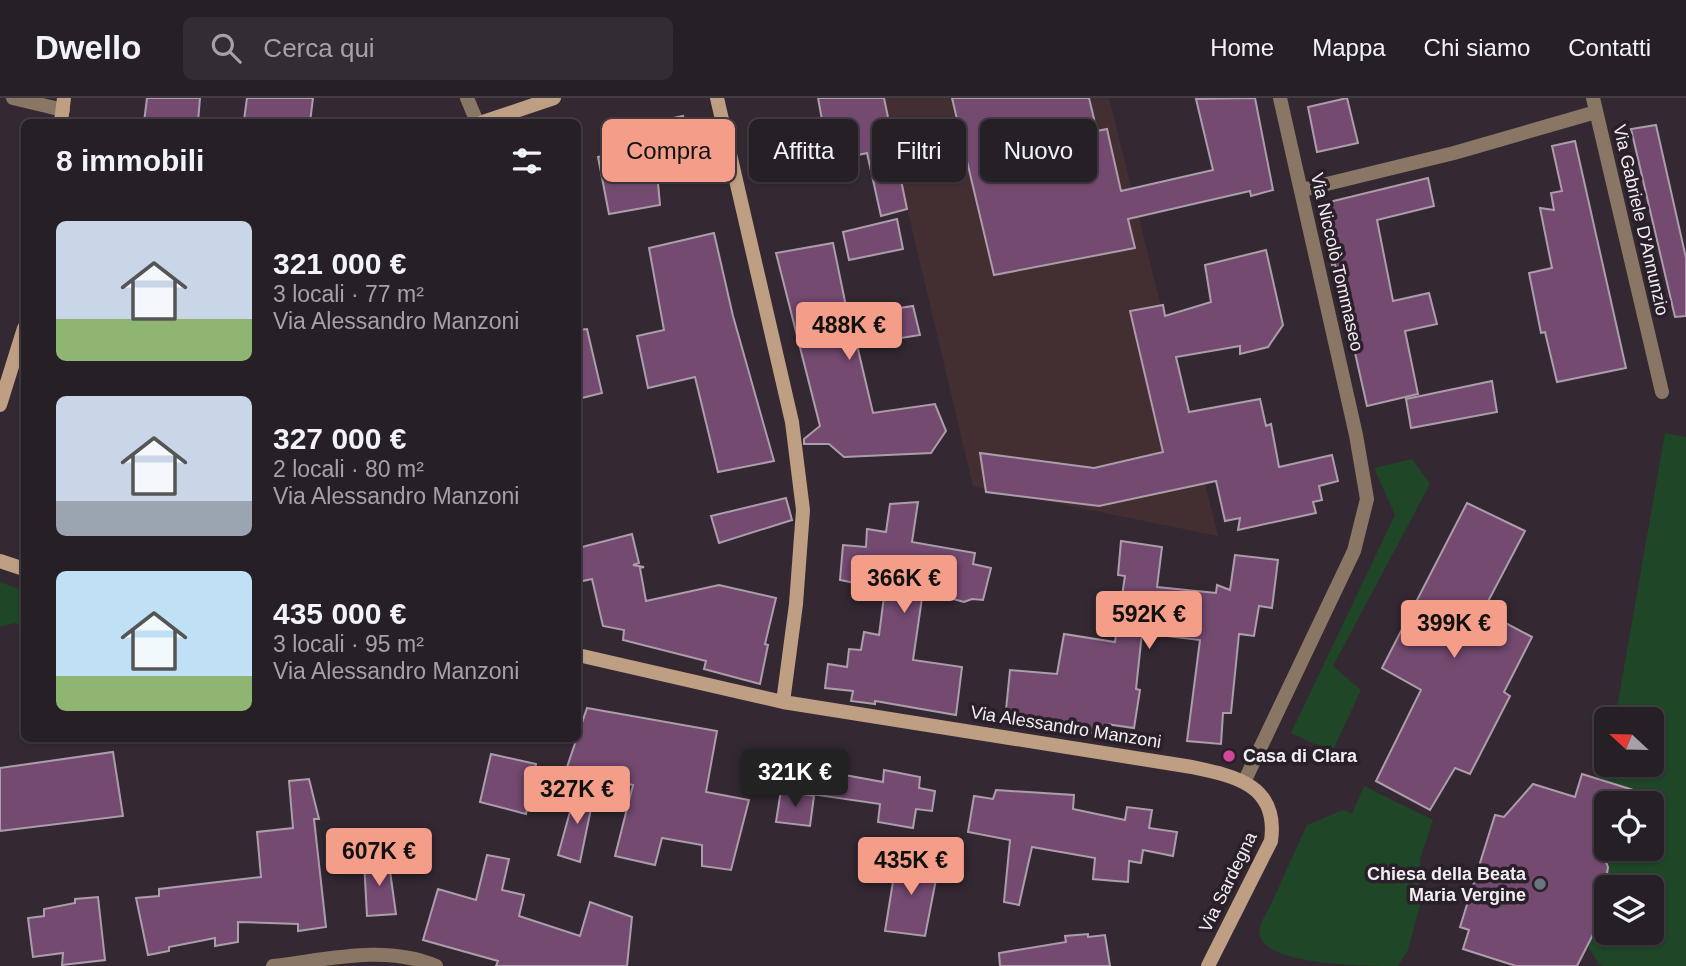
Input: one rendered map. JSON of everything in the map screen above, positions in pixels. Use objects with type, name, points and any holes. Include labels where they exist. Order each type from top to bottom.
[{"type":"street","points":[[13,98],[62,110]]},
{"type":"street","points":[[467,98],[476,119]]},
{"type":"street","points":[[492,119],[554,98]]},
{"type":"street","points":[[717,98],[792,422],[803,510],[796,604],[783,702]]},
{"type":"street","name":"Via Niccolò Tommaseo","points":[[1245,780],[1354,551],[1367,499],[1356,435],[1280,98]]},
{"type":"street","points":[[1302,190],[1454,153],[1594,105]]},
{"type":"street","name":"Via Gabriele D'Annunzio","points":[[1594,105],[1662,392]]},
{"type":"street","points":[[0,405],[21,338]]},
{"type":"street","points":[[0,561],[21,568]]},
{"type":"street","name":"Via Alessandro Manzoni","points":[[581,656],[783,702],[1192,767],[1245,780]]},
{"type":"street","name":"Via Sardegna","points":[[1208,966],[1271,841],[1274,823],[1267,805],[1245,780]]},
{"type":"street","points":[[273,966],[377,954],[418,959],[436,966]]},
{"type":"shaded area","points":[[881,98],[1109,98],[1218,536],[973,486],[901,182],[966,182],[966,119],[886,119]]},
{"type":"green space","points":[[1665,433],[1686,437],[1686,966],[1603,966],[1598,964],[1583,936],[1594,914],[1594,945],[1664,945],[1664,875],[1607,875],[1606,861],[1664,861],[1664,791],[1617,791],[1619,785],[1596,778],[1664,777],[1664,707],[1617,707]]},
{"type":"green space","points":[[1412,459],[1430,484],[1333,666],[1361,690],[1332,752],[1291,733],[1395,515],[1374,468]]},
{"type":"green space","points":[[0,582],[21,590],[21,626],[15,623],[0,627]]},
{"type":"green space","points":[[1364,786],[1433,820],[1420,859],[1421,901],[1408,950],[1398,966],[1314,961],[1273,950],[1262,941],[1260,928],[1307,825],[1343,810],[1352,814]]},
{"type":"building","points":[[147,98],[200,98],[198,119],[144,119]]},
{"type":"building","points":[[247,98],[313,98],[310,119],[244,119]]},
{"type":"building","points":[[818,98],[884,98],[888,119],[872,119],[872,176],[867,153],[858,155],[858,119],[822,119]]},
{"type":"building","points":[[952,98],[1089,98],[1094,119],[980,119],[980,182],[1097,182],[1097,131],[1107,129],[1121,191],[1213,170],[1196,99],[1255,98],[1273,190],[1251,196],[1250,191],[1128,219],[1135,248],[994,275],[966,157],[966,119],[957,119]]},
{"type":"building","points":[[1347,98],[1358,143],[1317,152],[1308,107]]},
{"type":"building","points":[[1656,125],[1686,258],[1686,316],[1675,317],[1631,129]]},
{"type":"building","points":[[1575,141],[1626,368],[1557,382],[1545,332],[1541,333],[1529,273],[1552,268],[1540,208],[1554,210],[1551,193],[1562,191],[1552,146]]},
{"type":"building","points":[[602,156],[602,178],[598,157]]},
{"type":"building","points":[[1428,178],[1434,206],[1377,220],[1393,301],[1429,293],[1437,324],[1405,331],[1418,394],[1367,406],[1335,264],[1332,265],[1317,205]]},
{"type":"building","points":[[603,182],[662,182],[658,183],[660,205],[609,214]]},
{"type":"building","points":[[873,182],[901,182],[907,209],[881,216]]},
{"type":"building","points":[[897,219],[903,249],[849,260],[843,232]]},
{"type":"building","points":[[714,233],[733,316],[774,461],[718,472],[695,377],[648,388],[637,336],[664,330],[649,248]]},
{"type":"building","points":[[833,243],[848,316],[913,306],[920,335],[857,345],[873,413],[935,404],[946,431],[931,453],[844,457],[829,444],[804,444],[804,439],[820,426],[776,253]]},
{"type":"building","points":[[1266,250],[1283,325],[1268,347],[1240,354],[1240,346],[1176,357],[1189,412],[1260,399],[1266,426],[1271,424],[1279,467],[1332,455],[1338,481],[1319,486],[1322,500],[1313,502],[1316,513],[1238,530],[1240,518],[1225,521],[1216,481],[1099,506],[986,492],[980,453],[1094,468],[1163,452],[1130,311],[1163,305],[1165,316],[1211,302],[1205,265]]},
{"type":"building","points":[[587,329],[602,393],[581,398],[581,330]]},
{"type":"building","points":[[1492,381],[1497,412],[1411,428],[1406,399]]},
{"type":"building","points":[[786,498],[792,520],[719,543],[711,516]]},
{"type":"building","points":[[918,502],[912,542],[975,553],[973,564],[991,568],[983,600],[972,599],[964,602],[923,591],[913,660],[962,667],[956,715],[875,701],[875,704],[851,701],[853,691],[825,688],[828,664],[847,667],[849,649],[861,650],[864,632],[879,635],[885,589],[840,580],[843,545],[866,547],[867,529],[886,532],[890,504]]},
{"type":"building","points":[[1467,503],[1525,531],[1483,611],[1532,637],[1504,692],[1510,696],[1470,774],[1455,768],[1430,810],[1376,781],[1421,690],[1382,668]]},
{"type":"building","points":[[632,534],[639,563],[633,565],[644,567],[640,568],[646,601],[719,585],[776,598],[765,644],[768,645],[760,684],[704,669],[706,661],[623,640],[624,630],[603,626],[592,579],[581,581],[581,547]]},
{"type":"building","points":[[1121,541],[1162,547],[1157,587],[1216,593],[1217,585],[1230,590],[1235,555],[1278,560],[1272,608],[1259,606],[1254,636],[1239,634],[1231,713],[1223,713],[1221,744],[1187,741],[1200,640],[1142,633],[1136,689],[1140,690],[1134,728],[1106,724],[1105,735],[1005,720],[1010,670],[1057,674],[1064,634],[1115,642],[1125,576],[1118,575]]},
{"type":"building","points":[[587,708],[717,731],[706,792],[749,800],[731,870],[702,866],[702,845],[662,838],[655,865],[615,856],[633,785],[566,770],[575,742],[581,742],[581,726]]},
{"type":"building","points":[[113,752],[123,816],[0,831],[0,768]]},
{"type":"building","points":[[491,754],[536,764],[526,814],[480,802]]},
{"type":"building","points":[[801,767],[883,782],[884,770],[920,777],[919,788],[935,791],[932,811],[916,809],[913,828],[878,822],[880,804],[797,792]]},
{"type":"building","name":"Chiesa della Beata Maria Vergine","points":[[1582,774],[1637,791],[1594,791],[1594,861],[1606,861],[1608,867],[1607,875],[1594,875],[1594,933],[1577,966],[1516,966],[1463,949],[1469,930],[1460,927],[1495,815],[1504,817],[1533,784],[1575,797]]},
{"type":"building","points":[[309,779],[319,819],[314,819],[326,927],[298,931],[298,924],[238,922],[238,942],[215,946],[215,938],[169,947],[169,951],[148,955],[136,898],[159,896],[159,889],[261,877],[257,832],[293,828],[289,781]]},
{"type":"building","points":[[576,790],[594,794],[580,862],[558,855]]},
{"type":"building","points":[[781,790],[814,796],[810,826],[776,822]]},
{"type":"building","points":[[996,790],[1074,795],[1073,809],[1125,820],[1127,807],[1152,810],[1149,828],[1177,832],[1173,856],[1143,850],[1141,863],[1129,861],[1128,882],[1093,879],[1095,858],[1032,847],[1019,905],[1004,902],[1010,840],[968,832],[974,796],[993,799]]},
{"type":"building","points":[[487,855],[509,859],[502,890],[524,895],[519,916],[580,936],[590,902],[632,917],[627,966],[496,966],[498,961],[423,940],[438,889],[476,900]]},
{"type":"building","points":[[388,857],[396,914],[367,916],[364,860]]},
{"type":"building","points":[[897,857],[939,864],[925,936],[885,931]]},
{"type":"building","points":[[98,897],[105,960],[62,965],[63,953],[33,957],[28,918],[44,916],[44,909],[75,903],[75,899]]},
{"type":"building","points":[[1088,934],[1088,937],[1105,935],[1110,966],[1000,966],[999,953],[1066,942],[1065,936]]},
{"type":"place","name":"Casa di Clara","points":[[1229,756]]},
{"type":"place","name":"Chiesa della Beata Maria Vergine","points":[[1540,884]]}]
